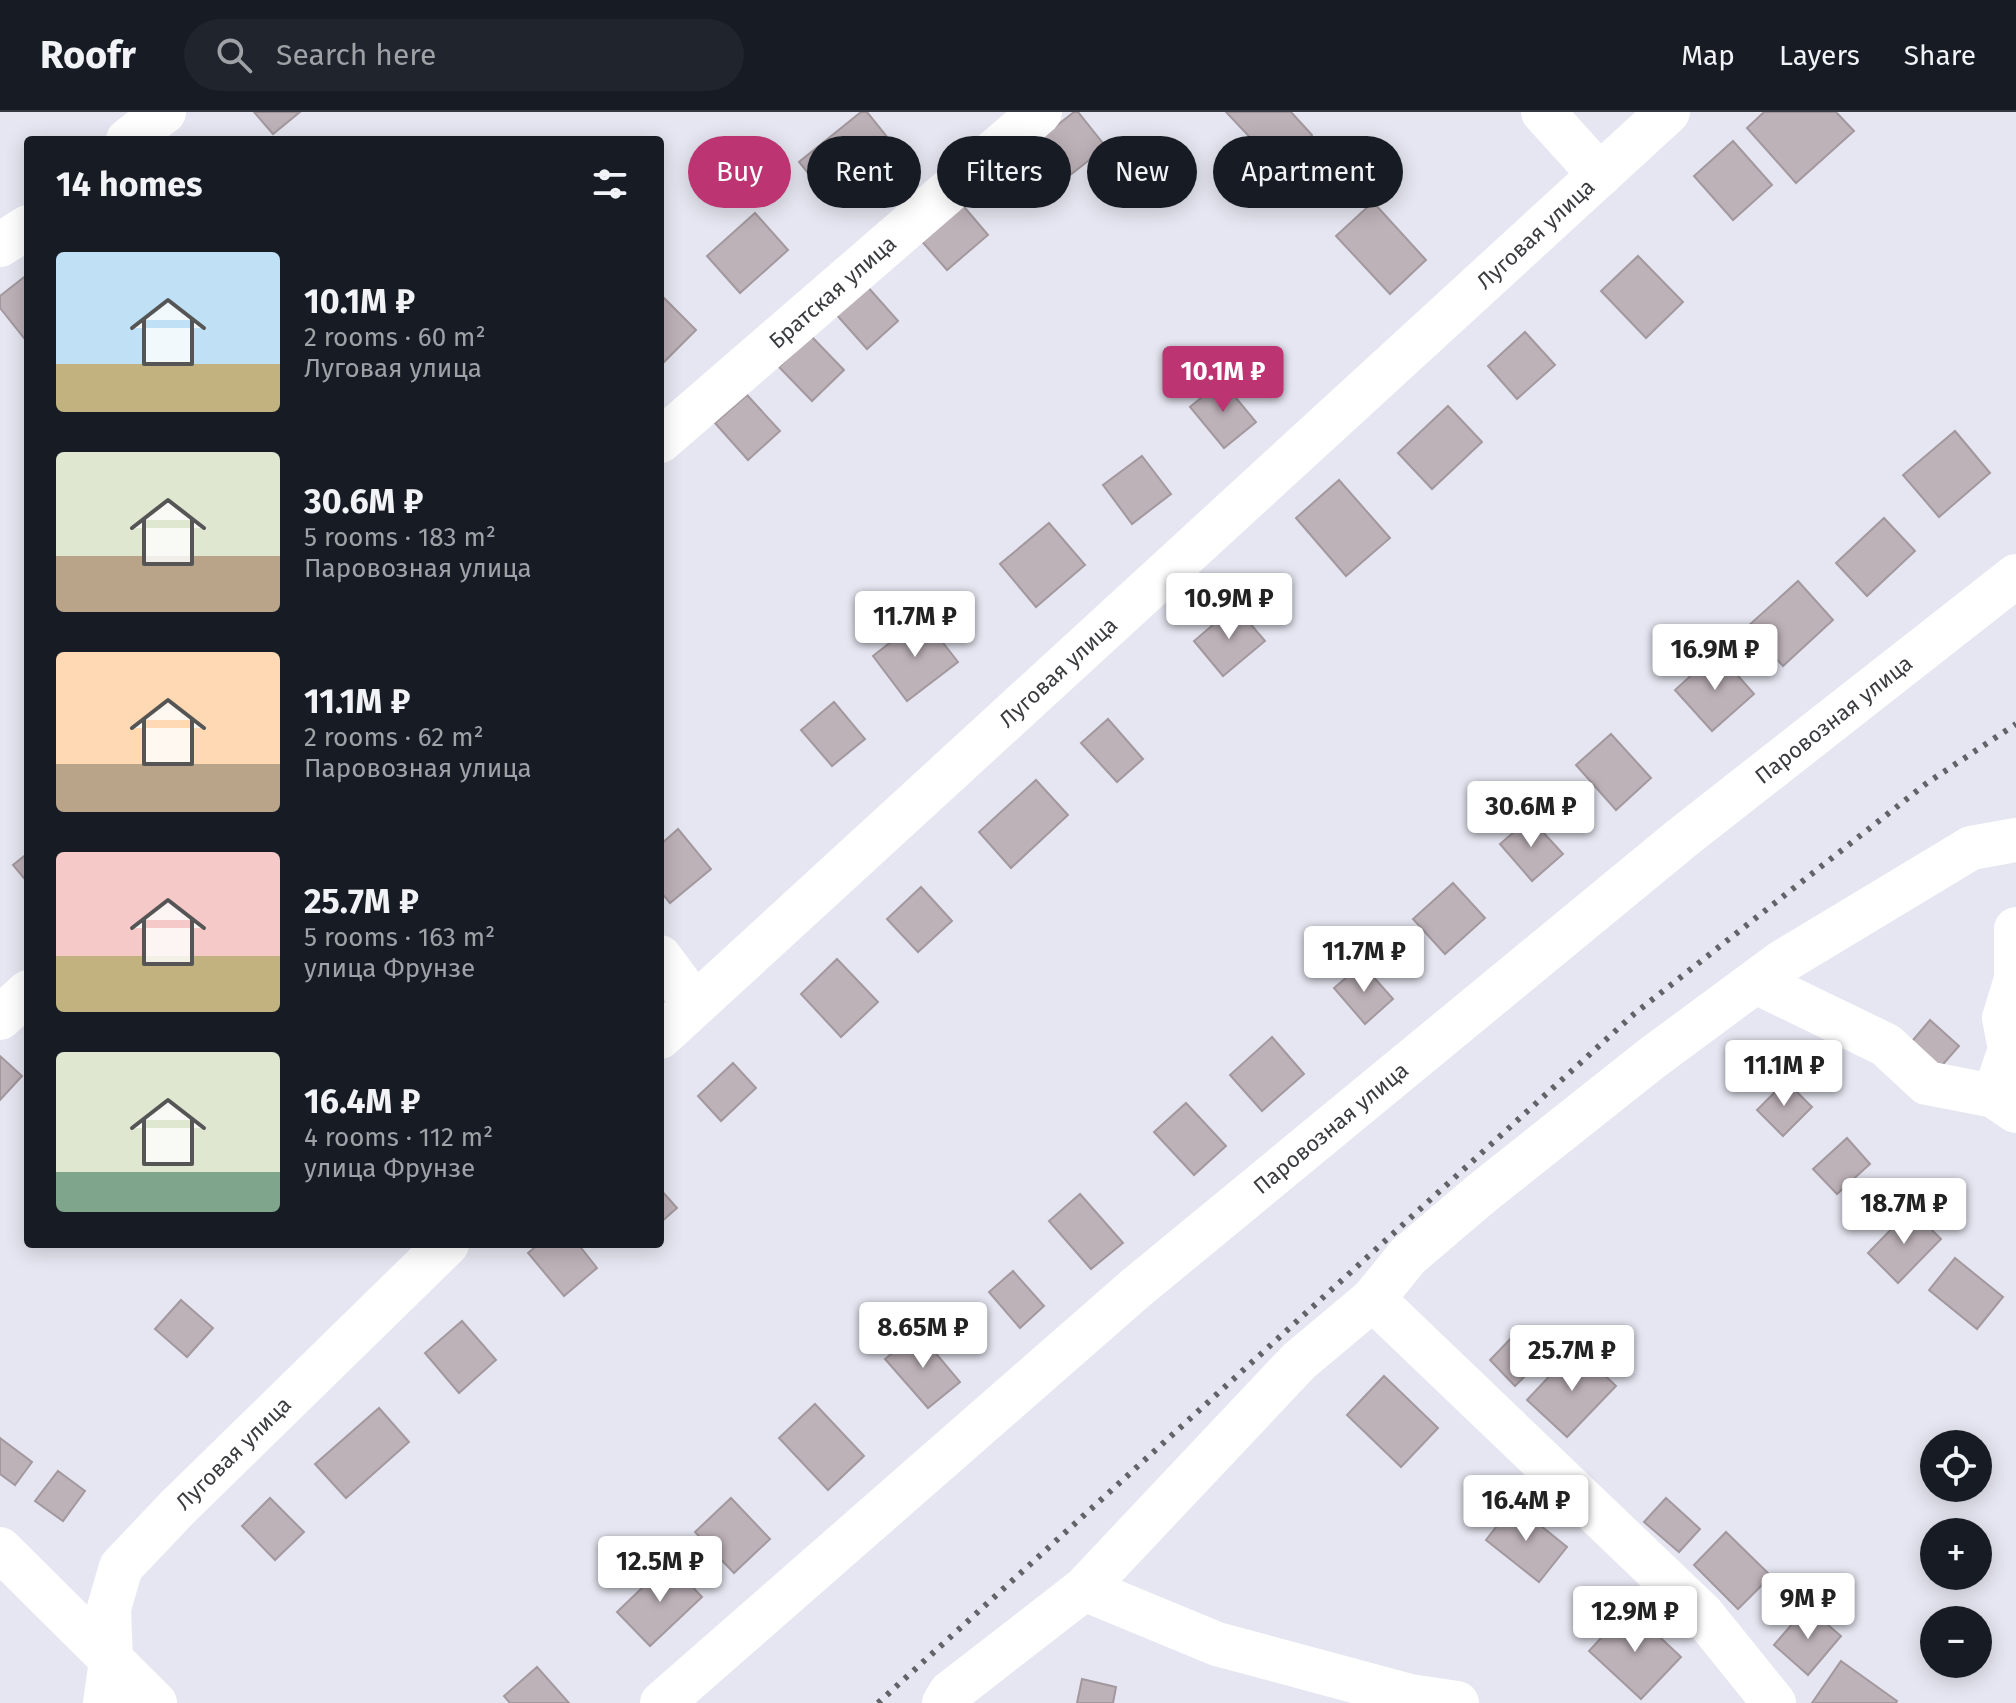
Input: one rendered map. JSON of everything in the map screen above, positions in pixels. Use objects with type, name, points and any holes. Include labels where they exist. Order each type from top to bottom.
[{"type":"street","points":[[133,136],[164,112]]},
{"type":"street","name":"Братская улица","points":[[664,438],[1040,112]]},
{"type":"street","points":[[1543,112],[1600,175]]},
{"type":"street","name":"Луговая улица","points":[[664,1033],[1668,112]]},
{"type":"street","points":[[0,245],[24,230]]},
{"type":"street","name":"Паровозная улица","points":[[662,1703],[1136,1288],[1682,838],[2016,576]]},
{"type":"street","points":[[944,1703],[950,1693],[1084,1589],[1299,1361],[1373,1299],[1408,1256],[1482,1193],[1652,1058],[1782,962],[1971,848],[2016,840]]},
{"type":"street","points":[[1756,982],[1886,1045],[1927,1083],[2005,1103],[2010,1049],[2004,1018],[2016,979],[2016,929]]},
{"type":"street","points":[[664,962],[694,1003]]},
{"type":"street","points":[[0,1018],[24,996]]},
{"type":"street","name":"Луговая улица","points":[[108,1682],[109,1608],[121,1567],[178,1507],[443,1248]]},
{"type":"street","points":[[1373,1299],[1703,1615],[1774,1703]]},
{"type":"street","points":[[0,1549],[108,1682],[155,1703]]},
{"type":"street","points":[[1084,1589],[1217,1644],[1410,1696],[1457,1703]]},
{"type":"building","points":[[254,112],[300,112],[273,134]]},
{"type":"building","points":[[861,112],[867,112],[886,136],[831,136]]},
{"type":"building","points":[[1078,112],[1097,136],[1087,136],[1087,162],[1071,174],[1071,136],[1044,136]]},
{"type":"building","points":[[1226,112],[1291,112],[1312,135],[1311,136],[1249,136]]},
{"type":"building","points":[[1764,112],[1836,112],[1854,131],[1796,183],[1747,128]]},
{"type":"building","points":[[1733,141],[1772,185],[1733,220],[1694,176]]},
{"type":"building","points":[[807,156],[807,172],[799,162]]},
{"type":"building","points":[[953,208],[965,208],[988,235],[947,270],[919,238]]},
{"type":"building","points":[[1366,208],[1378,208],[1426,260],[1390,294],[1336,236]]},
{"type":"building","points":[[755,213],[788,250],[740,293],[707,256]]},
{"type":"building","points":[[1638,256],[1683,302],[1646,338],[1601,291]]},
{"type":"building","points":[[24,277],[24,338],[0,308],[0,296]]},
{"type":"building","points":[[866,285],[898,321],[867,349],[835,313]]},
{"type":"building","points":[[664,298],[696,330],[664,362]]},
{"type":"building","points":[[1525,332],[1555,365],[1517,399],[1488,366]]},
{"type":"building","points":[[811,336],[844,370],[812,401],[779,367]]},
{"type":"building","points":[[1222,381],[1256,422],[1224,448],[1190,407]]},
{"type":"building","points":[[747,395],[780,431],[748,460],[715,423]]},
{"type":"building","points":[[1448,406],[1482,442],[1432,489],[1398,453]]},
{"type":"building","points":[[1955,431],[1990,473],[1939,517],[1903,475]]},
{"type":"building","points":[[1142,456],[1171,494],[1132,524],[1103,485]]},
{"type":"building","points":[[1339,480],[1390,538],[1346,576],[1296,518]]},
{"type":"building","points":[[1884,518],[1915,551],[1867,596],[1836,563]]},
{"type":"building","points":[[1049,523],[1085,565],[1036,607],[1000,564]]},
{"type":"building","points":[[1798,581],[1833,620],[1783,666],[1747,627]]},
{"type":"building","points":[[1235,606],[1265,641],[1223,676],[1194,641]]},
{"type":"building","points":[[923,617],[958,662],[907,701],[873,656]]},
{"type":"building","points":[[1717,652],[1754,694],[1712,731],[1675,690]]},
{"type":"building","points":[[834,702],[865,739],[832,766],[801,730]]},
{"type":"building","points":[[1108,719],[1143,759],[1117,782],[1081,743]]},
{"type":"building","points":[[1611,734],[1651,778],[1616,810],[1576,765]]},
{"type":"building","points":[[1036,780],[1068,815],[1011,868],[979,832]]},
{"type":"building","points":[[1530,818],[1563,854],[1532,881],[1500,844]]},
{"type":"building","points":[[678,829],[711,869],[670,903],[664,896],[664,841]]},
{"type":"building","points":[[24,856],[24,878],[13,865]]},
{"type":"building","points":[[1453,883],[1485,918],[1445,954],[1413,919]]},
{"type":"building","points":[[921,887],[952,921],[918,952],[887,919]]},
{"type":"building","points":[[837,959],[878,1002],[841,1037],[801,994]]},
{"type":"building","points":[[1362,964],[1393,999],[1365,1024],[1334,988]]},
{"type":"building","points":[[1930,1020],[1959,1046],[1937,1071],[1908,1046]]},
{"type":"building","points":[[1272,1037],[1304,1074],[1262,1111],[1230,1075]]},
{"type":"building","points":[[0,1056],[22,1076],[0,1100]]},
{"type":"building","points":[[733,1063],[756,1088],[721,1121],[698,1096]]},
{"type":"building","points":[[1786,1081],[1812,1107],[1783,1136],[1757,1110]]},
{"type":"building","points":[[1186,1103],[1226,1146],[1194,1175],[1154,1132]]},
{"type":"building","points":[[1847,1138],[1870,1164],[1837,1194],[1813,1169]]},
{"type":"building","points":[[664,1193],[677,1208],[664,1219]]},
{"type":"building","points":[[1080,1194],[1123,1243],[1091,1269],[1049,1221]]},
{"type":"building","points":[[1911,1209],[1941,1239],[1898,1283],[1868,1253]]},
{"type":"building","points":[[534,1248],[581,1248],[597,1268],[564,1296],[528,1253]]},
{"type":"building","points":[[1955,1258],[2003,1297],[1977,1329],[1929,1290]]},
{"type":"building","points":[[1013,1271],[1044,1306],[1020,1328],[989,1292]]},
{"type":"building","points":[[181,1300],[213,1328],[187,1357],[155,1329]]},
{"type":"building","points":[[462,1321],[496,1360],[459,1393],[425,1353]]},
{"type":"building","points":[[1520,1329],[1546,1355],[1515,1386],[1490,1360]]},
{"type":"building","points":[[918,1332],[960,1382],[928,1408],[885,1359]]},
{"type":"building","points":[[1576,1348],[1616,1386],[1567,1437],[1527,1400]]},
{"type":"building","points":[[1384,1376],[1438,1428],[1401,1467],[1347,1415]]},
{"type":"building","points":[[815,1404],[864,1456],[828,1490],[779,1438]]},
{"type":"building","points":[[379,1408],[409,1442],[346,1498],[315,1464]]},
{"type":"building","points":[[0,1438],[32,1462],[15,1485],[0,1474]]},
{"type":"building","points":[[58,1471],[85,1491],[63,1521],[35,1501]]},
{"type":"building","points":[[270,1498],[304,1532],[275,1560],[242,1526]]},
{"type":"building","points":[[731,1498],[770,1539],[734,1573],[695,1532]]},
{"type":"building","points":[[1666,1498],[1700,1529],[1679,1552],[1644,1522]]},
{"type":"building","points":[[1514,1504],[1567,1547],[1539,1582],[1486,1540]]},
{"type":"building","points":[[1726,1532],[1771,1576],[1738,1609],[1694,1565]]},
{"type":"building","points":[[669,1562],[702,1597],[650,1646],[617,1612]]},
{"type":"building","points":[[1807,1607],[1841,1636],[1808,1675],[1774,1645]]},
{"type":"building","points":[[1629,1608],[1681,1657],[1641,1699],[1589,1651]]},
{"type":"building","points":[[1841,1661],[1897,1701],[1896,1703],[1812,1703]]},
{"type":"building","points":[[537,1667],[569,1703],[510,1703],[504,1696]]},
{"type":"building","points":[[1082,1679],[1116,1687],[1113,1703],[1077,1703]]},
{"type":"railway","points":[[878,1703],[1634,1014],[1927,783],[2016,724]]}]
